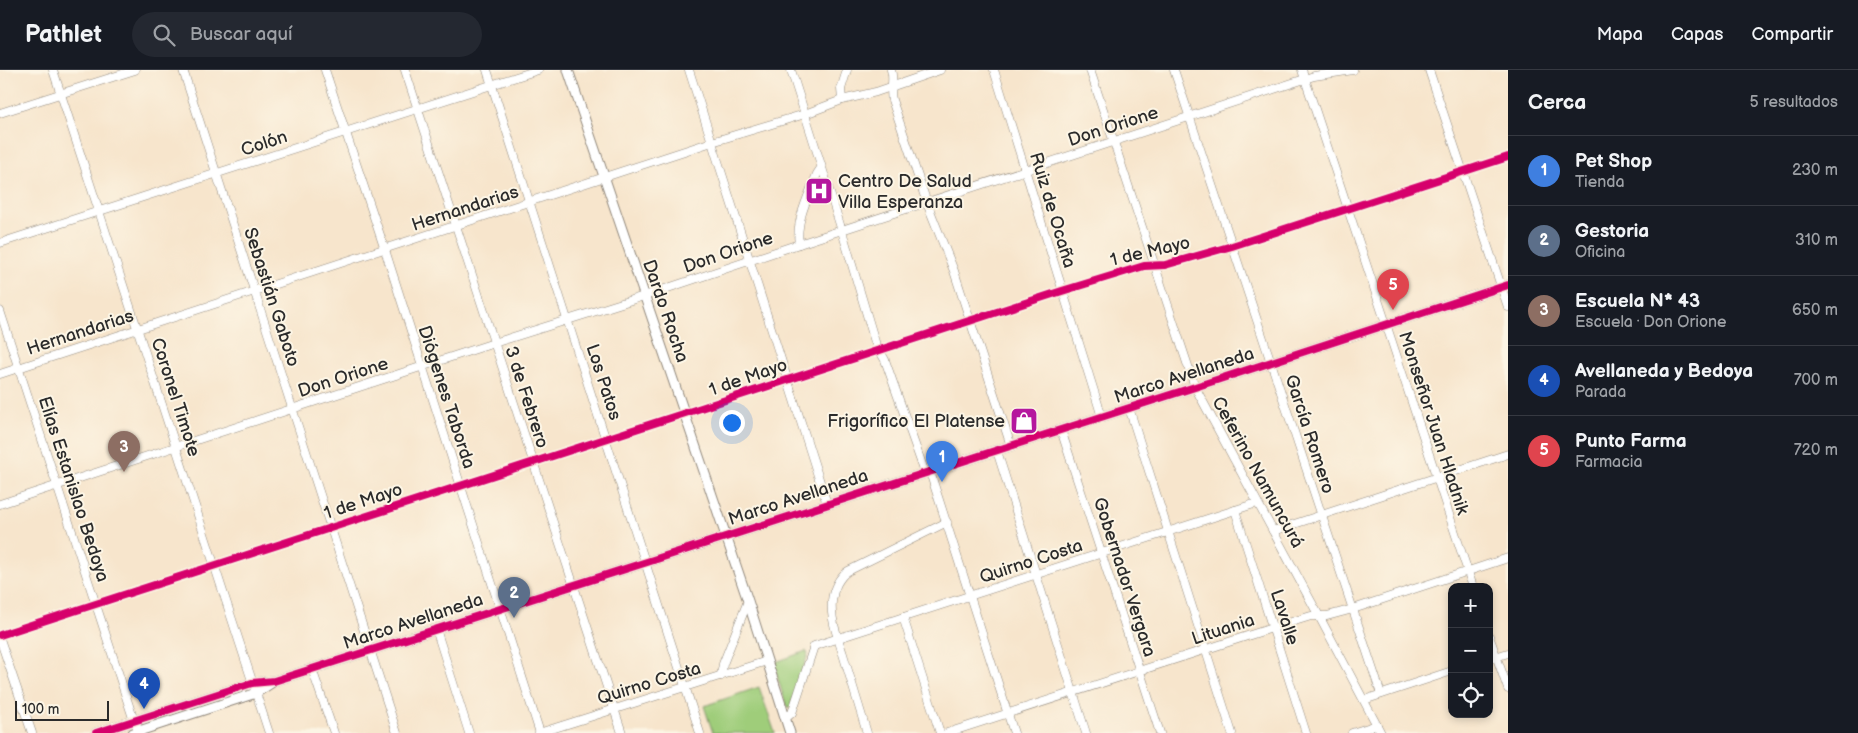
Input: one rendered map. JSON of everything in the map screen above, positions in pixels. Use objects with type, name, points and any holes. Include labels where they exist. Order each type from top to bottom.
[{"type":"street","name":"Coronel Timote","points":[[53,70],[269,733]]},
{"type":"street","points":[[0,113],[134,70]]},
{"type":"street","name":"Sebastián Gaboto","points":[[183,70],[397,733]]},
{"type":"street","name":"Diógenes Taborda","points":[[325,70],[385,250],[540,733]]},
{"type":"street","name":"3 de Febrero","points":[[405,70],[622,733]]},
{"type":"street","name":"Los Patos","points":[[487,70],[700,733]]},
{"type":"street","name":"Colón","points":[[0,243],[538,70]]},
{"type":"street","name":"Dardo Rocha","points":[[568,70],[603,179],[748,601],[790,733]]},
{"type":"street","points":[[689,70],[827,504]]},
{"type":"street","points":[[791,70],[879,350],[886,360],[947,522],[1014,733]]},
{"type":"street","points":[[842,100],[841,89],[847,70]]},
{"type":"street","points":[[891,70],[893,76],[890,93],[892,100],[927,203],[954,271],[1011,446]]},
{"type":"street","name":"Hernandarias","points":[[0,374],[712,142],[805,114],[842,100],[876,92],[940,70]]},
{"type":"street","name":"Ruiz de Ocaña","points":[[994,70],[1102,417]]},
{"type":"street","name":"Ceferino Namuncurá","points":[[1090,70],[1195,387],[1381,733]]},
{"type":"street","name":"García Romero","points":[[1174,70],[1321,516],[1382,694]]},
{"type":"street","name":"Monseñor Juan Hladnik","points":[[1302,70],[1472,583]]},
{"type":"street","name":"Don Orione","points":[[0,504],[1306,79],[1353,70]]},
{"type":"street","points":[[1429,70],[1505,286],[1508,307]]},
{"type":"street","name":"1 de Mayo","points":[[0,635],[1062,291],[1144,266],[1165,265],[1232,246],[1508,157]]},
{"type":"street","points":[[799,244],[798,235],[802,216],[817,174],[822,168]]},
{"type":"street","name":"Marco Avellaneda","points":[[96,733],[252,683],[274,681],[312,669],[997,451],[1505,286]]},
{"type":"street","name":"Elías Estanislao Bedoya","points":[[0,311],[137,732]]},
{"type":"street","points":[[1129,408],[1232,733]]},
{"type":"street","name":"Gobernador Vergara","points":[[1061,430],[1160,733]]},
{"type":"street","points":[[997,451],[1086,733]]},
{"type":"street","points":[[1273,531],[1508,454]]},
{"type":"street","name":"Quirno Costa","points":[[786,718],[792,712],[814,646],[1257,503]]},
{"type":"street","name":"Lavalle","points":[[1235,510],[1306,733]]},
{"type":"street","points":[[867,733],[838,638],[832,602],[834,593],[842,574],[947,522]]},
{"type":"street","name":"Lituania","points":[[947,733],[1272,628],[1311,616],[1327,616],[1353,609],[1508,558]]},
{"type":"street","points":[[722,676],[723,664],[748,601]]},
{"type":"street","points":[[903,617],[940,733]]},
{"type":"street","points":[[436,629],[470,733]]},
{"type":"street","points":[[0,639],[32,733]]},
{"type":"street","points":[[1508,653],[1493,658],[1508,690]]},
{"type":"street","name":"Quirno Costa","points":[[540,733],[767,661]]},
{"type":"street","points":[[312,669],[334,733]]},
{"type":"street","points":[[1364,700],[1448,672]]},
{"type":"street","name":"Marco Avellaneda","points":[[137,732],[256,692],[274,681]]},
{"type":"street","points":[[1352,733],[1376,725]]},
{"type":"green space","points":[[806,651],[808,654],[790,708],[787,708],[773,663]]},
{"type":"green space","points":[[759,687],[775,733],[713,733],[704,706]]},
{"type":"cycle path","points":[[0,635],[1062,291],[1144,266],[1165,265],[1232,246],[1508,157]]},
{"type":"cycle path","points":[[96,733],[252,683],[274,681],[312,669],[1508,285]]},
{"type":"place","name":"Centro De Salud Villa Esperanza","points":[[819,191]]},
{"type":"place","name":"Punto Farma","points":[[1393,310]]},
{"type":"place","name":"Frigorífico El Platense","points":[[1024,421]]},
{"type":"place","name":"Escuela N* 43","points":[[124,472]]},
{"type":"place","name":"Pet Shop","points":[[942,482]]},
{"type":"place","name":"Gestoria","points":[[514,618]]},
{"type":"place","name":"Avellaneda y Bedoya","points":[[144,709]]}]
